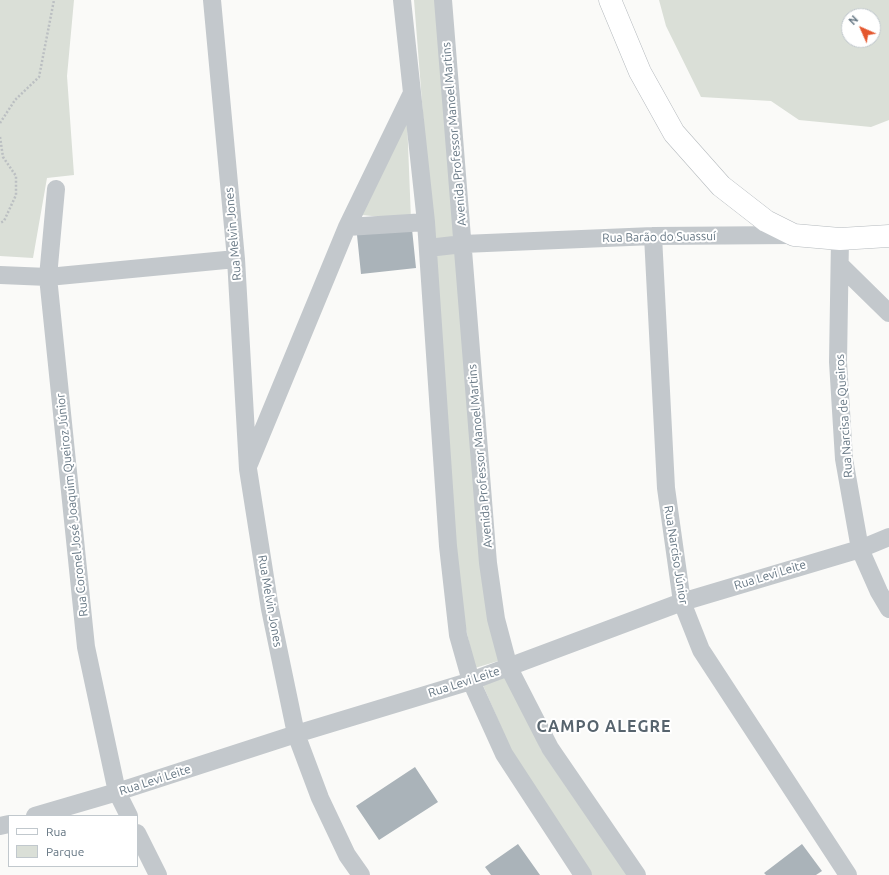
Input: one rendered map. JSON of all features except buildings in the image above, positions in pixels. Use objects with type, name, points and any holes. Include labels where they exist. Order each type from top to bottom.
[{"type":"main road","points":[[610,0],[640,72],[674,132],[720,186],[766,221],[794,235]]},
{"type":"main road","name":"Rua Barão do Suassuí","points":[[794,235],[840,239],[889,236]]},
{"type":"street","name":"Rua Melvin Jones","points":[[212,0],[236,259],[248,469],[270,609],[296,734],[320,798],[348,855],[361,875]]},
{"type":"street","points":[[402,0],[426,222],[448,546],[458,635],[471,681],[504,754],[583,875]]},
{"type":"street","name":"Avenida Professor Manoel Martins","points":[[443,0],[488,564],[496,619],[509,668],[550,748],[637,875]]},
{"type":"street","points":[[248,469],[347,227],[412,93]]},
{"type":"street","name":"Rua Coronel José Joaquim Queiroz Júnior","points":[[56,189],[48,277],[86,647],[117,792],[128,815]]},
{"type":"street","points":[[347,227],[426,222]]},
{"type":"street","name":"Rua Barão do Suassuí","points":[[428,248],[462,244],[653,236],[794,235]]},
{"type":"street","name":"Rua Narciso Júnior","points":[[653,236],[666,488],[682,602],[700,650],[848,875]]},
{"type":"street","name":"Rua Narcisa de Queiros","points":[[840,239],[838,362],[844,459],[860,549],[879,592],[889,609]]},
{"type":"street","points":[[0,275],[48,277],[236,259]]},
{"type":"street","points":[[840,265],[889,313]]},
{"type":"street","name":"Rua Levi Leite","points":[[38,815],[117,792],[296,734],[471,681],[682,602],[860,549],[889,537]]},
{"type":"street","points":[[138,835],[158,875]]},
{"type":"path","points":[[0,123],[15,100],[39,77],[54,0]]},
{"type":"path","points":[[0,137],[3,157],[16,176],[16,195],[4,221],[0,223]]},
{"type":"green space","points":[[0,0],[74,0],[67,76],[74,175],[47,178],[33,258],[0,256]]},
{"type":"green space","points":[[414,0],[437,0],[460,241],[433,242]]},
{"type":"green space","points":[[659,0],[889,0],[889,120],[871,127],[799,120],[771,101],[701,97],[666,26]]},
{"type":"green space","points":[[407,119],[411,220],[362,215]]},
{"type":"green space","points":[[455,251],[505,659],[475,668],[456,586],[428,252]]},
{"type":"green space","points":[[508,674],[541,750],[627,875],[588,875],[515,759],[482,683]]},
{"type":"district","name":"CAMPO ALEGRE","points":[[604,727]]}]
